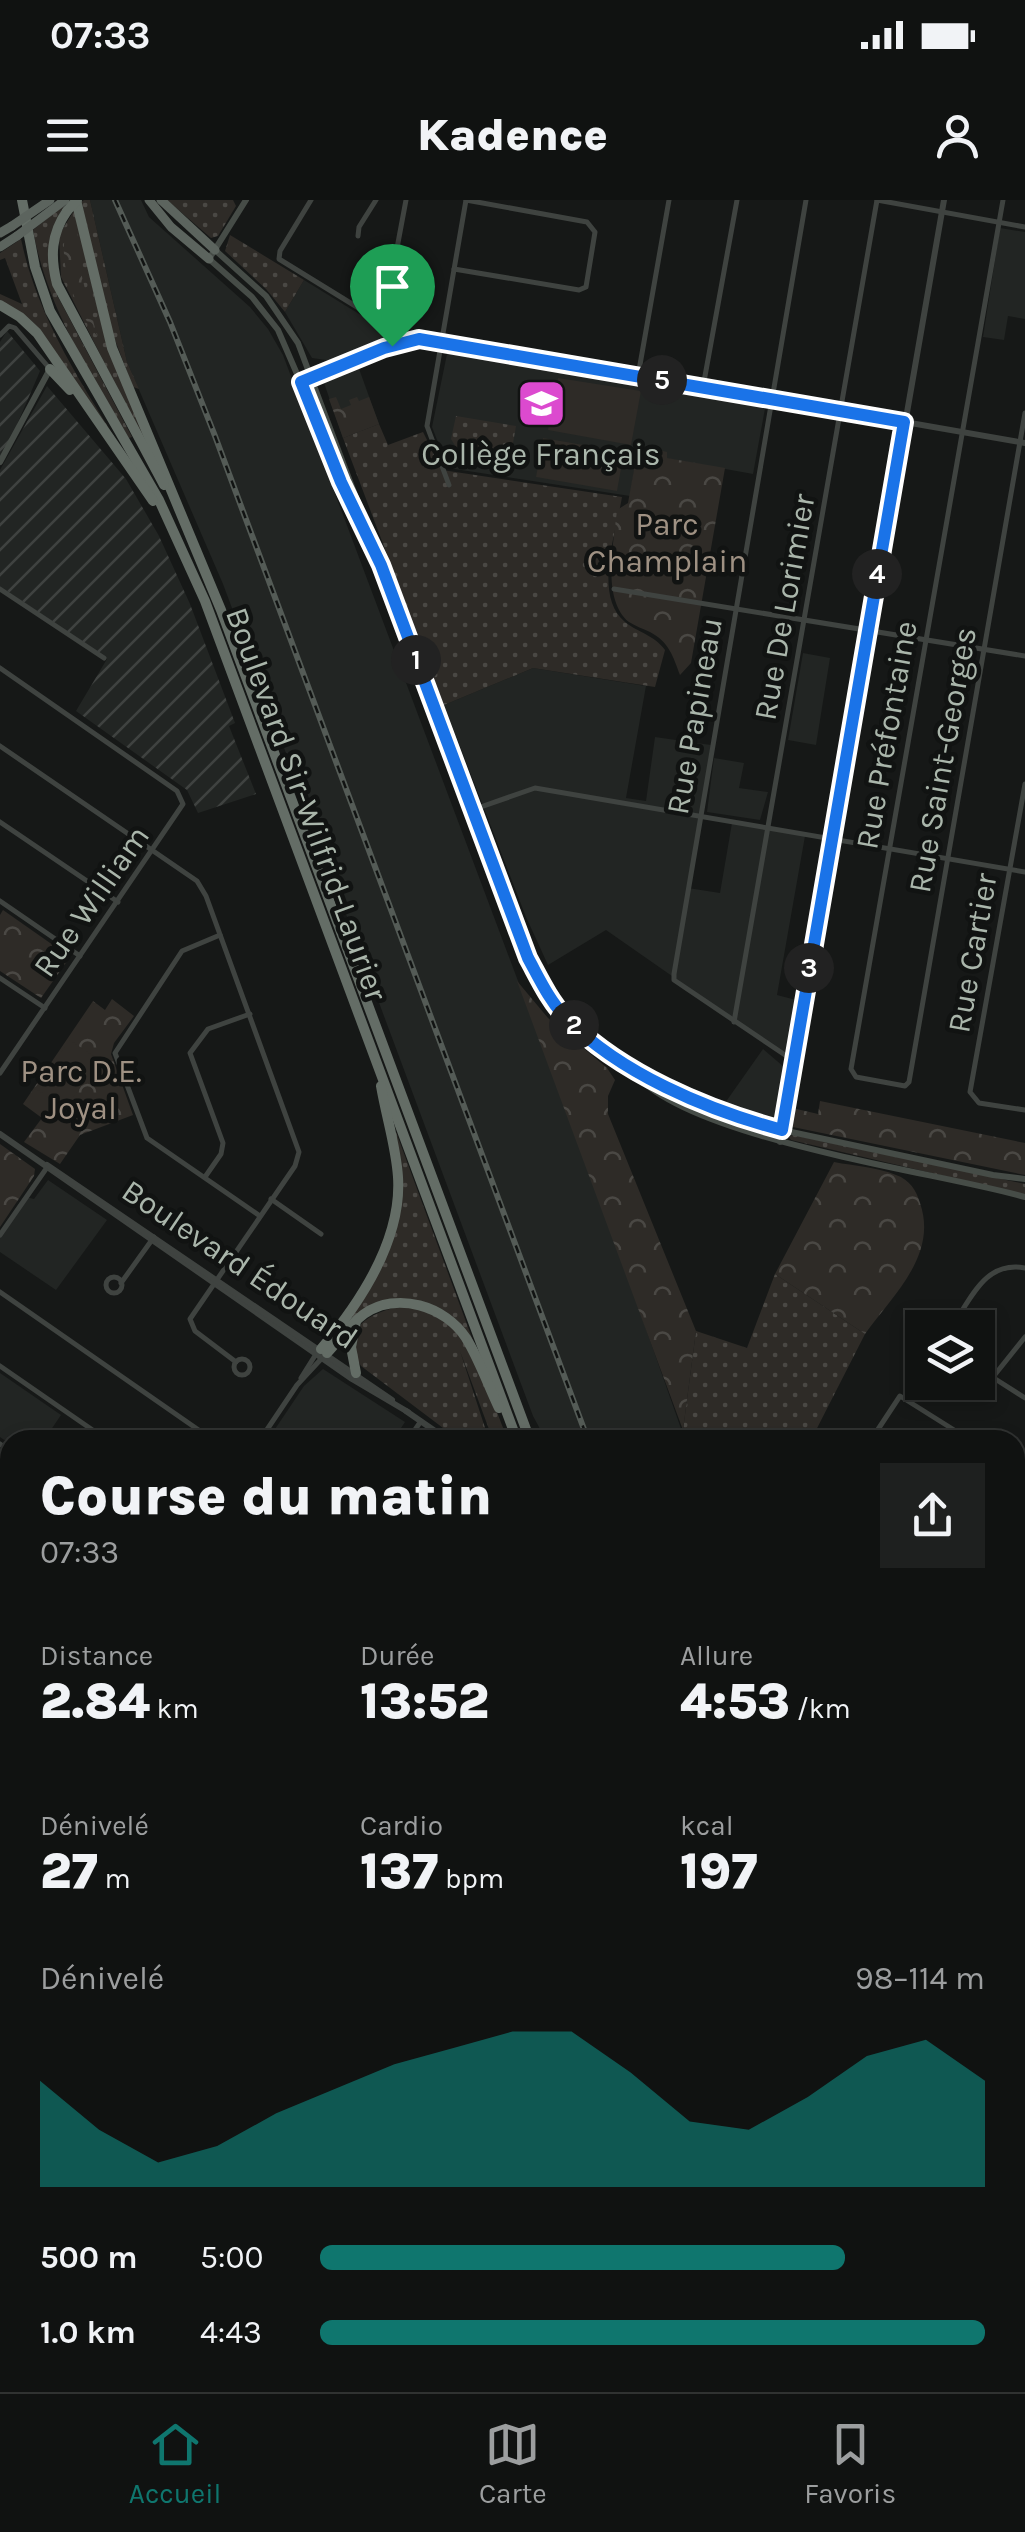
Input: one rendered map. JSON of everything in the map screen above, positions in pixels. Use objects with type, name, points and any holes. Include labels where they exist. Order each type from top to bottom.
[{"type":"highway","name":"Boulevard Sir-Wilfrid-Laurier","points":[[22,200],[34,267],[48,308],[174,530],[212,620],[512,1430]]},
{"type":"highway","points":[[0,233],[50,200]]},
{"type":"highway","points":[[0,247],[77,200],[112,348],[179,512]]},
{"type":"highway","points":[[149,200],[171,227],[212,254]]},
{"type":"highway","points":[[160,200],[212,254]]},
{"type":"highway","points":[[66,206],[53,244],[52,261],[58,284],[179,512]]},
{"type":"highway","points":[[0,305],[34,330],[174,530]]},
{"type":"highway","points":[[50,369],[78,394]]},
{"type":"highway","name":"Boulevard Sir-Wilfrid-Laurier","points":[[179,512],[220,610],[526,1430]]},
{"type":"highway","points":[[322,1354],[380,1262],[396,1215],[398,1171],[378,1065]]},
{"type":"highway","points":[[322,1354],[374,1309],[393,1304],[419,1305],[444,1316],[468,1342],[511,1430]]},
{"type":"highway","points":[[356,1322],[351,1347],[356,1372]]},
{"type":"highway","points":[[505,1373],[533,1430]]},
{"type":"main road","points":[[212,254],[246,200]]},
{"type":"main road","points":[[212,254],[275,307],[295,338],[528,958],[563,1015],[640,1080],[684,1106],[780,1142],[1025,1198]]},
{"type":"main road","points":[[212,254],[266,312],[287,347],[341,482],[364,527]]},
{"type":"main road","points":[[0,462],[50,369]]},
{"type":"main road","points":[[632,1070],[727,1114],[782,1130],[1025,1179]]},
{"type":"street","points":[[311,200],[279,258],[383,323]]},
{"type":"street","points":[[358,236],[359,227],[376,200]]},
{"type":"street","points":[[392,346],[383,323],[406,200]]},
{"type":"street","points":[[448,484],[426,426],[466,200],[588,222],[595,232],[586,287],[579,290],[454,269]]},
{"type":"street","points":[[638,376],[669,200]]},
{"type":"street","points":[[703,387],[737,200]]},
{"type":"street","name":"Rue Papineau","points":[[794,1061],[674,980],[806,200]]},
{"type":"street","points":[[877,200],[1025,226]]},
{"type":"street","name":"Rue De Lorimier","points":[[734,1022],[877,200]]},
{"type":"street","points":[[780,1142],[944,200]]},
{"type":"street","name":"Rue Préfontaine","points":[[878,1081],[856,1077],[851,1069],[1003,200]]},
{"type":"street","points":[[0,335],[9,326],[15,328],[50,369]]},
{"type":"street","points":[[301,382],[419,339],[1023,443]]},
{"type":"street","name":"Rue Saint-Georges","points":[[878,1081],[905,1086],[910,1082],[983,649],[1023,443],[1025,413]]},
{"type":"street","points":[[614,588],[1025,656]]},
{"type":"street","points":[[0,589],[104,658]]},
{"type":"street","name":"Rue William","points":[[0,668],[172,788],[184,804],[0,1073]]},
{"type":"street","points":[[0,746],[198,881],[220,934],[298,1144],[296,1163],[192,1314],[191,1325],[236,1362]]},
{"type":"street","name":"Rue Cartier","points":[[1025,784],[970,1092],[979,1102],[1025,1110]]},
{"type":"street","points":[[472,810],[535,788],[1025,872]]},
{"type":"street","points":[[0,822],[118,902]]},
{"type":"street","points":[[0,901],[80,956]]},
{"type":"street","points":[[220,934],[182,950],[115,1052],[147,1138],[260,1216]]},
{"type":"street","points":[[0,978],[44,1008]]},
{"type":"street","points":[[205,1177],[221,1154],[222,1143],[190,1053],[202,1033],[250,1014]]},
{"type":"street","points":[[3,1055],[10,1060]]},
{"type":"street","name":"Boulevard Édouard","points":[[0,1134],[434,1430]]},
{"type":"street","points":[[0,1236],[45,1165]]},
{"type":"street","points":[[271,1199],[321,1234]]},
{"type":"street","points":[[121,1283],[153,1239]]},
{"type":"street","points":[[963,1310],[990,1273],[1007,1266],[1025,1268]]},
{"type":"street","points":[[0,1292],[199,1430]]},
{"type":"street","points":[[995,1375],[1025,1338]]},
{"type":"street","points":[[267,1430],[322,1354]]},
{"type":"street","name":"Boulevard Édouard","points":[[322,1354],[356,1372],[408,1412]]},
{"type":"street","points":[[0,1366],[93,1430]]},
{"type":"street","points":[[995,1378],[1024,1396]]},
{"type":"street","points":[[878,1430],[900,1396],[954,1430]]},
{"type":"street","points":[[415,1430],[421,1421]]},
{"type":"shaded area","points":[[90,200],[141,200],[149,217],[250,307],[283,355],[610,1226],[681,1430],[541,1430],[533,1416],[223,584],[127,362]]},
{"type":"shaded area","points":[[1000,228],[1025,232],[1025,319],[1008,316],[1004,340],[983,337]]},
{"type":"shaded area","points":[[304,280],[377,325],[384,337],[381,343],[333,361],[312,358],[285,312]]},
{"type":"shaded area","points":[[7,331],[40,371],[3,457],[0,342]]},
{"type":"shaded area","name":"Collège Français","points":[[451,350],[766,403],[753,474],[637,453],[630,496],[448,468],[432,427]]},
{"type":"shaded area","points":[[358,366],[379,424],[343,438],[323,380]]},
{"type":"shaded area","points":[[47,386],[126,479],[159,536],[190,604],[235,723],[229,726],[256,794],[198,813],[187,790],[76,711],[107,659],[0,586],[0,470]]},
{"type":"shaded area","points":[[803,653],[830,658],[816,745],[788,740]]},
{"type":"shaded area","points":[[533,668],[646,686],[626,798],[646,801],[655,737],[711,745],[688,888],[720,893],[732,823],[805,836],[777,995],[796,1000],[784,1052],[606,930],[548,965],[444,705]]},
{"type":"shaded area","points":[[714,758],[744,763],[739,788],[768,792],[760,820],[707,812]]},
{"type":"shaded area","points":[[763,1049],[784,1067],[772,1120],[725,1103]]},
{"type":"shaded area","points":[[48,1180],[107,1220],[56,1290],[0,1252],[0,1235],[26,1197],[34,1199]]},
{"type":"shaded area","points":[[323,1369],[405,1422],[400,1430],[274,1430],[304,1386]]},
{"type":"shaded area","points":[[0,1373],[61,1415],[51,1430],[0,1430]]},
{"type":"green space","points":[[90,200],[127,362],[139,389],[133,387],[112,332],[81,202]]},
{"type":"green space","points":[[167,200],[233,200],[236,206],[218,236],[211,238]]},
{"type":"green space","points":[[64,205],[56,222],[57,295],[132,437],[129,438],[71,338],[40,259],[33,230]]},
{"type":"green space","points":[[75,209],[95,299],[144,431],[143,439],[61,277],[59,235]]},
{"type":"green space","points":[[76,224],[82,277],[97,336],[75,299],[66,271],[64,242],[67,228]]},
{"type":"green space","points":[[230,235],[304,280],[285,312],[225,251]]},
{"type":"green space","points":[[21,239],[53,331],[136,472],[38,330],[0,302],[0,294],[22,304],[5,258],[0,260],[0,253]]},
{"type":"green space","points":[[558,378],[641,391],[631,445],[548,430]]},
{"type":"green space","points":[[336,397],[341,409],[351,405],[349,400],[369,397],[379,424],[343,438],[329,399]]},
{"type":"green space","points":[[456,416],[516,426],[510,460],[459,452],[451,439]]},
{"type":"green space","points":[[379,424],[388,445],[423,432],[442,470],[622,497],[609,563],[610,596],[625,622],[665,650],[655,687],[533,668],[444,705],[343,438]]},
{"type":"green space","points":[[543,438],[624,452],[617,491],[536,477]]},
{"type":"green space","name":"Parc Champlain","points":[[654,449],[667,452],[667,458],[725,468],[691,663],[680,675],[662,640],[629,622],[620,612],[612,585],[617,510],[628,503],[637,453],[652,456]]},
{"type":"green space","points":[[3,910],[70,957],[41,998],[0,971]]},
{"type":"green space","points":[[517,981],[548,1018],[607,1068],[615,1080],[608,1096],[608,1114],[696,1331],[683,1430]]},
{"type":"green space","name":"Parc D.E. Joyal","points":[[112,999],[134,1016],[114,1043],[111,1054],[133,1115],[80,1135],[60,1164],[24,1142],[42,1118],[23,1104],[93,1001],[105,1010]]},
{"type":"green space","points":[[70,1040],[99,1060],[65,1109],[35,1088]]},
{"type":"green space","points":[[820,1101],[1025,1143],[1025,1175],[788,1126],[788,1107],[818,1114]]},
{"type":"green space","points":[[396,1132],[472,1338],[458,1325],[396,1301],[345,1326],[395,1229]]},
{"type":"green space","points":[[793,1135],[1025,1184],[1025,1195],[791,1140]]},
{"type":"green space","points":[[0,1144],[35,1169],[0,1227]]},
{"type":"green space","points":[[834,1162],[881,1170],[905,1180],[917,1194],[924,1222],[923,1240],[910,1273],[865,1334],[775,1274]]},
{"type":"green space","points":[[775,1274],[865,1334],[816,1430],[683,1430],[696,1331],[747,1348]]},
{"type":"green space","points":[[397,1307],[443,1320],[465,1343],[504,1430],[489,1430],[460,1351],[486,1430],[446,1430],[361,1366],[355,1333],[375,1314]]},
{"type":"railway","points":[[115,200],[170,322],[215,436],[584,1430]]},
{"type":"place","name":"Collège Français","points":[[541,404]]},
{"type":"route","points":[[429,339],[904,422],[782,1130],[727,1114],[632,1070],[563,1015],[528,958],[381,565],[341,482],[301,382],[392,346],[429,339]]}]
